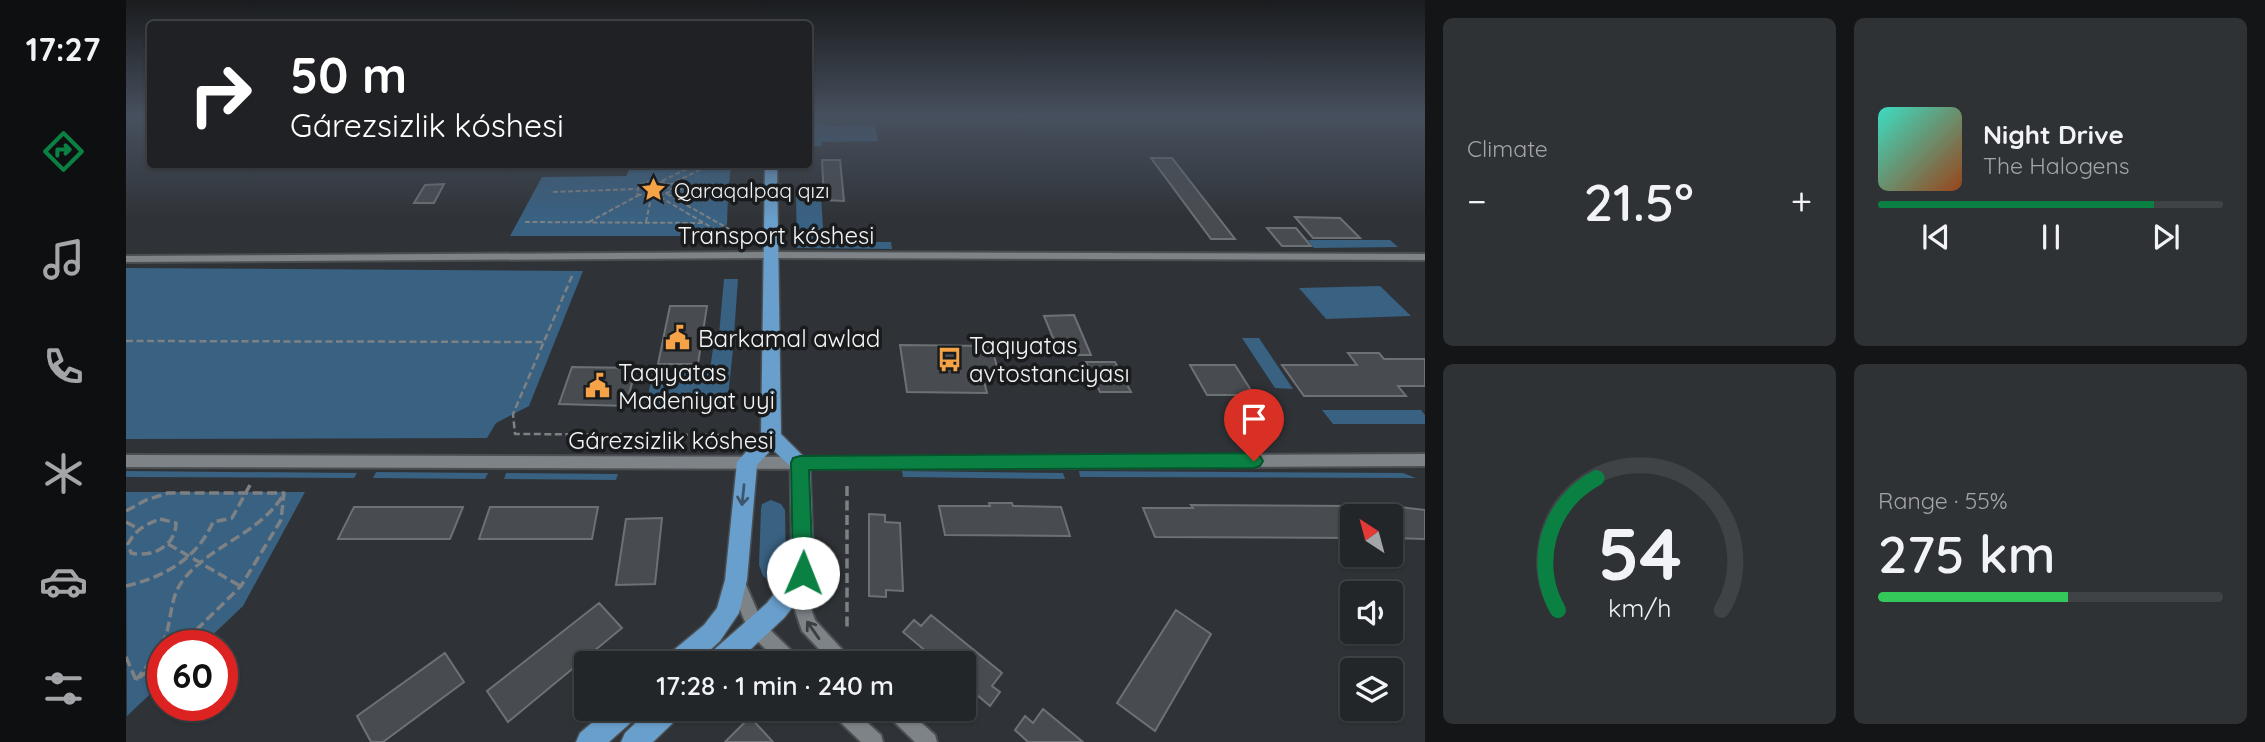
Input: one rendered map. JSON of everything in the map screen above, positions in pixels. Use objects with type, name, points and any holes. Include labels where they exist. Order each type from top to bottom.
[{"type":"main road","points":[[692,651],[712,633],[727,613],[736,580],[747,463],[771,436],[771,168]]},
{"type":"main road","points":[[730,651],[796,589],[803,573],[800,463],[771,436]]},
{"type":"main road","points":[[589,742],[613,721]]},
{"type":"main road","points":[[634,742],[656,721]]},
{"type":"street","name":"Transport kóshesi","points":[[126,259],[772,255],[1425,257]]},
{"type":"street","name":"Gárezsizlik kóshesi","points":[[126,461],[800,463],[1420,460]]},
{"type":"street","points":[[1420,460],[1425,473]]},
{"type":"street","points":[[736,580],[755,628],[779,651]]},
{"type":"street","points":[[796,589],[808,625],[833,651]]},
{"type":"street","points":[[852,721],[874,742]]},
{"type":"street","points":[[905,721],[928,742]]},
{"type":"path","points":[[553,192],[636,190],[648,181],[662,181],[689,168]]},
{"type":"path","points":[[587,223],[639,195],[651,198],[667,194],[670,187],[705,168]]},
{"type":"path","points":[[662,181],[670,187],[748,189]]},
{"type":"path","points":[[636,190],[639,195]]},
{"type":"path","points":[[667,194],[729,229],[746,231]]},
{"type":"path","points":[[660,197],[726,236]]},
{"type":"path","points":[[646,223],[651,198]]},
{"type":"path","points":[[525,222],[704,223]]},
{"type":"path","points":[[572,276],[513,414],[515,434],[715,438],[733,435]]},
{"type":"path","points":[[126,341],[544,342]]},
{"type":"path","points":[[126,586],[161,575],[198,548],[213,522],[232,518],[250,485]]},
{"type":"path","points":[[847,486],[847,628]]},
{"type":"path","points":[[126,511],[146,500],[168,493],[284,493]]},
{"type":"path","points":[[136,680],[165,637],[170,618],[169,604],[178,584],[212,552],[249,534],[267,520],[284,493]]},
{"type":"path","points":[[196,630],[241,586],[281,520],[284,493]]},
{"type":"path","points":[[160,519],[173,520],[176,523],[177,533],[168,544],[145,555],[137,555],[127,550],[131,538],[139,529],[160,519]]},
{"type":"path","points":[[126,522],[139,529]]},
{"type":"path","points":[[168,544],[241,586]]},
{"type":"path","points":[[126,657],[136,680]]},
{"type":"path","points":[[136,680],[147,672]]},
{"type":"shaded area","points":[[630,168],[731,168],[729,185],[723,188],[728,194],[727,225],[707,236],[510,236],[542,177],[626,176]]},
{"type":"shaded area","points":[[796,197],[821,197],[824,242],[891,242],[892,249],[797,248]]},
{"type":"shaded area","points":[[1308,240],[1390,240],[1398,247],[1314,248]]},
{"type":"shaded area","points":[[126,268],[583,271],[529,406],[496,423],[487,438],[126,439]]},
{"type":"shaded area","points":[[724,279],[738,279],[734,335],[719,335]]},
{"type":"shaded area","points":[[1380,286],[1411,316],[1326,319],[1299,288]]},
{"type":"shaded area","points":[[1242,338],[1259,338],[1293,389],[1275,388]]},
{"type":"shaded area","points":[[713,349],[733,349],[727,406],[646,404],[654,368],[710,369]]},
{"type":"shaded area","points":[[1322,410],[1421,410],[1425,415],[1425,424],[1333,424]]},
{"type":"shaded area","points":[[126,471],[357,473],[354,478],[126,477]]},
{"type":"shaded area","points":[[902,471],[1063,473],[1065,479],[903,477]]},
{"type":"shaded area","points":[[1079,471],[1403,473],[1416,478],[1080,477]]},
{"type":"shaded area","points":[[376,472],[488,473],[485,479],[373,478]]},
{"type":"shaded area","points":[[506,473],[618,474],[616,480],[504,479]]},
{"type":"shaded area","points":[[126,492],[305,492],[243,606],[218,630],[147,630],[147,697],[127,716]]},
{"type":"shaded area","points":[[771,500],[781,504],[785,510],[786,570],[782,577],[772,582],[763,576],[759,565],[761,509],[762,504]]},
{"type":"building","points":[[1151,158],[1172,158],[1235,239],[1211,239]]},
{"type":"building","points":[[822,160],[840,160],[844,201],[824,200]]},
{"type":"building","points":[[444,184],[434,203],[414,203],[425,185]]},
{"type":"building","points":[[1295,217],[1340,218],[1360,238],[1313,238]]},
{"type":"building","points":[[1267,228],[1296,228],[1311,246],[1282,246]]},
{"type":"building","points":[[670,306],[707,306],[698,364],[658,364]]},
{"type":"building","points":[[1074,315],[1091,355],[1060,355],[1044,316]]},
{"type":"building","name":"Taqıyatas avtostanciyası","points":[[900,345],[991,346],[999,373],[982,373],[987,393],[907,392]]},
{"type":"building","points":[[1348,353],[1379,353],[1384,359],[1425,359],[1425,386],[1398,386],[1406,396],[1304,396],[1282,365],[1357,365]]},
{"type":"building","points":[[1086,362],[1115,362],[1131,392],[1100,392]]},
{"type":"building","points":[[1190,365],[1235,365],[1254,395],[1207,395]]},
{"type":"building","name":"Taqıyatas Madeniyat uyi","points":[[572,367],[636,368],[626,406],[559,404]]},
{"type":"building","points":[[989,503],[1061,507],[1070,536],[945,535],[939,506],[990,506]]},
{"type":"building","points":[[1191,505],[1340,506],[1340,538],[1155,537],[1143,508],[1193,508]]},
{"type":"building","points":[[354,507],[463,507],[450,539],[338,539]]},
{"type":"building","points":[[490,507],[598,507],[592,539],[479,539]]},
{"type":"building","points":[[1404,508],[1425,510],[1425,539],[1404,538]]},
{"type":"building","points":[[869,514],[885,515],[885,522],[900,523],[903,591],[886,590],[886,597],[869,596]]},
{"type":"building","points":[[662,518],[655,584],[616,585],[626,519]]},
{"type":"building","points":[[599,603],[622,628],[594,651],[574,651],[574,668],[508,722],[487,691]]},
{"type":"building","points":[[1176,610],[1211,634],[1155,731],[1117,703]]},
{"type":"building","points":[[931,615],[975,651],[926,651],[903,632],[914,620],[921,626]]},
{"type":"building","points":[[976,652],[1002,673],[992,686],[1000,692],[990,706],[976,694]]},
{"type":"building","points":[[445,653],[464,682],[383,742],[371,742],[357,716]]},
{"type":"building","points":[[1043,709],[1083,742],[1028,742],[1015,730],[1025,716],[1033,723]]},
{"type":"building","points":[[746,721],[754,721],[773,742],[725,742]]},
{"type":"place","name":"Qaraqalpaq qızı","points":[[654,190]]},
{"type":"place","name":"Barkamal awlad","points":[[678,338]]},
{"type":"place","name":"Taqıyatas avtostanciyası","points":[[949,359]]},
{"type":"place","name":"Taqıyatas Madeniyat uyi","points":[[598,386]]},
{"type":"route","points":[[803,573],[800,463],[1254,461]]}]
